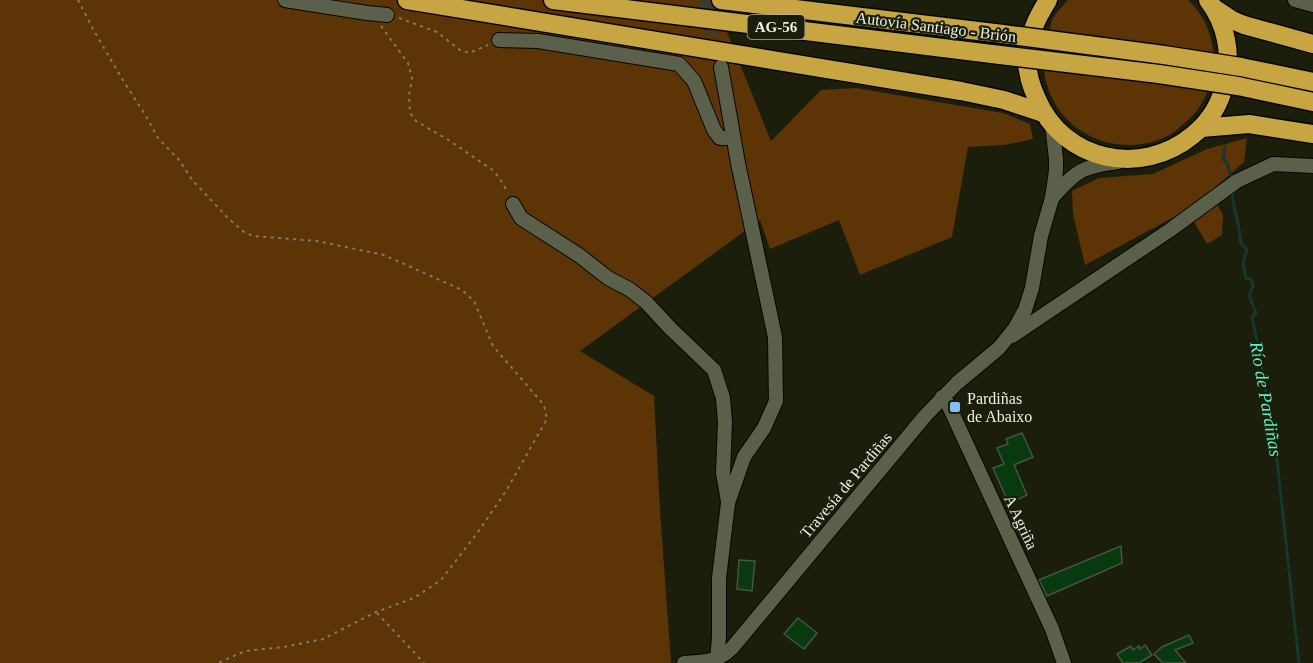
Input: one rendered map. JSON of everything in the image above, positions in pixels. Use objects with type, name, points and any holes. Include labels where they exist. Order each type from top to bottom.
[{"type":"highway","points":[[407,0],[1004,100],[1047,119],[1075,145],[1102,157],[1132,160],[1158,155],[1181,144],[1201,128],[1214,111],[1223,91],[1228,70],[1228,49],[1223,28],[1211,4]]},
{"type":"highway","name":"Autovía Santiago - Brión","points":[[553,0],[1159,74],[1238,86],[1313,102]]},
{"type":"highway","name":"Autovía Santiago - Brión","points":[[721,0],[1164,55],[1241,67],[1313,82]]},
{"type":"highway","points":[[1047,119],[1030,84],[1027,53],[1035,22],[1048,0]]},
{"type":"highway","points":[[1211,4],[1232,20],[1244,25],[1313,44]]},
{"type":"highway","points":[[1201,128],[1249,124],[1313,134]]},
{"type":"street","points":[[285,0],[381,15]]},
{"type":"street","points":[[1295,0],[1313,5]]},
{"type":"street","points":[[499,40],[538,41],[679,64],[694,81],[714,130],[720,138],[733,138]]},
{"type":"street","points":[[684,663],[717,661],[719,578],[728,503],[744,457],[764,428],[776,401],[775,337],[733,138],[721,67]]},
{"type":"street","points":[[1007,339],[1021,319],[1029,300],[1041,236],[1052,198],[1056,159],[1047,119]]},
{"type":"street","points":[[1052,198],[1070,178],[1082,170],[1093,165],[1132,160]]},
{"type":"street","points":[[1007,339],[1170,230],[1231,185],[1273,164],[1313,166]]},
{"type":"street","points":[[513,204],[521,218],[646,302],[714,370],[723,398],[725,422],[723,472],[728,503]]},
{"type":"street","name":"Travesía de Pardiñas","points":[[717,661],[737,642],[942,397],[990,357],[1007,339]]},
{"type":"street","name":"A Agriña","points":[[942,397],[948,404],[1048,620],[1064,663]]},
{"type":"path","points":[[78,0],[158,138],[179,160],[193,181],[227,217],[244,232],[253,236],[316,241],[384,255],[462,290],[474,301],[494,346],[544,405],[547,419],[506,491],[441,580],[414,598],[376,612],[323,639],[284,647],[245,651],[218,663]]},
{"type":"path","points":[[499,40],[469,52],[460,50],[437,32],[408,21],[381,15],[376,20],[408,63],[412,78],[409,96],[410,113],[416,121],[494,171],[513,204]]},
{"type":"path","points":[[376,612],[424,663]]},
{"type":"shaded area","points":[[0,0],[714,0],[771,141],[821,90],[856,88],[1003,113],[1030,124],[1033,139],[1005,145],[968,147],[952,237],[860,275],[839,220],[770,249],[760,220],[580,351],[654,396],[671,663],[0,663]]},
{"type":"shaded area","points":[[1068,0],[1188,0],[1206,25],[1214,54],[1208,91],[1192,116],[1168,136],[1136,145],[1107,142],[1088,135],[1072,124],[1059,109],[1049,92],[1044,72],[1044,52],[1051,23],[1056,13]]},
{"type":"shaded area","points":[[1247,138],[1244,162],[1210,192],[1223,215],[1222,235],[1207,244],[1187,210],[1085,265],[1073,214],[1072,191],[1099,178],[1153,174],[1207,149]]},
{"type":"building","points":[[1022,433],[1033,457],[1014,465],[1027,495],[1009,504],[993,468],[1004,464],[997,448],[1008,444],[1006,439]]},
{"type":"building","points":[[1121,546],[1122,563],[1047,596],[1039,580]]},
{"type":"building","points":[[739,560],[755,561],[752,591],[737,589]]},
{"type":"building","points":[[798,618],[817,633],[804,649],[784,634]]},
{"type":"building","points":[[1189,635],[1193,643],[1175,650],[1186,663],[1163,663],[1154,654],[1162,647]]},
{"type":"building","points":[[1145,645],[1152,655],[1139,663],[1123,663],[1117,654],[1131,646],[1133,650]]},
{"type":"waterway","name":"Río de Pardiñas","points":[[1225,147],[1223,158],[1232,179]]},
{"type":"waterway","name":"Río de Pardiñas","points":[[1232,191],[1240,242],[1247,250],[1243,263],[1246,278],[1251,279],[1253,285],[1250,295],[1256,313],[1252,317],[1277,460],[1299,663]]},
{"type":"tunnel","points":[[705,0],[719,59]]},
{"type":"place","name":"Pardiñas de Abaixo","points":[[955,407]]}]
